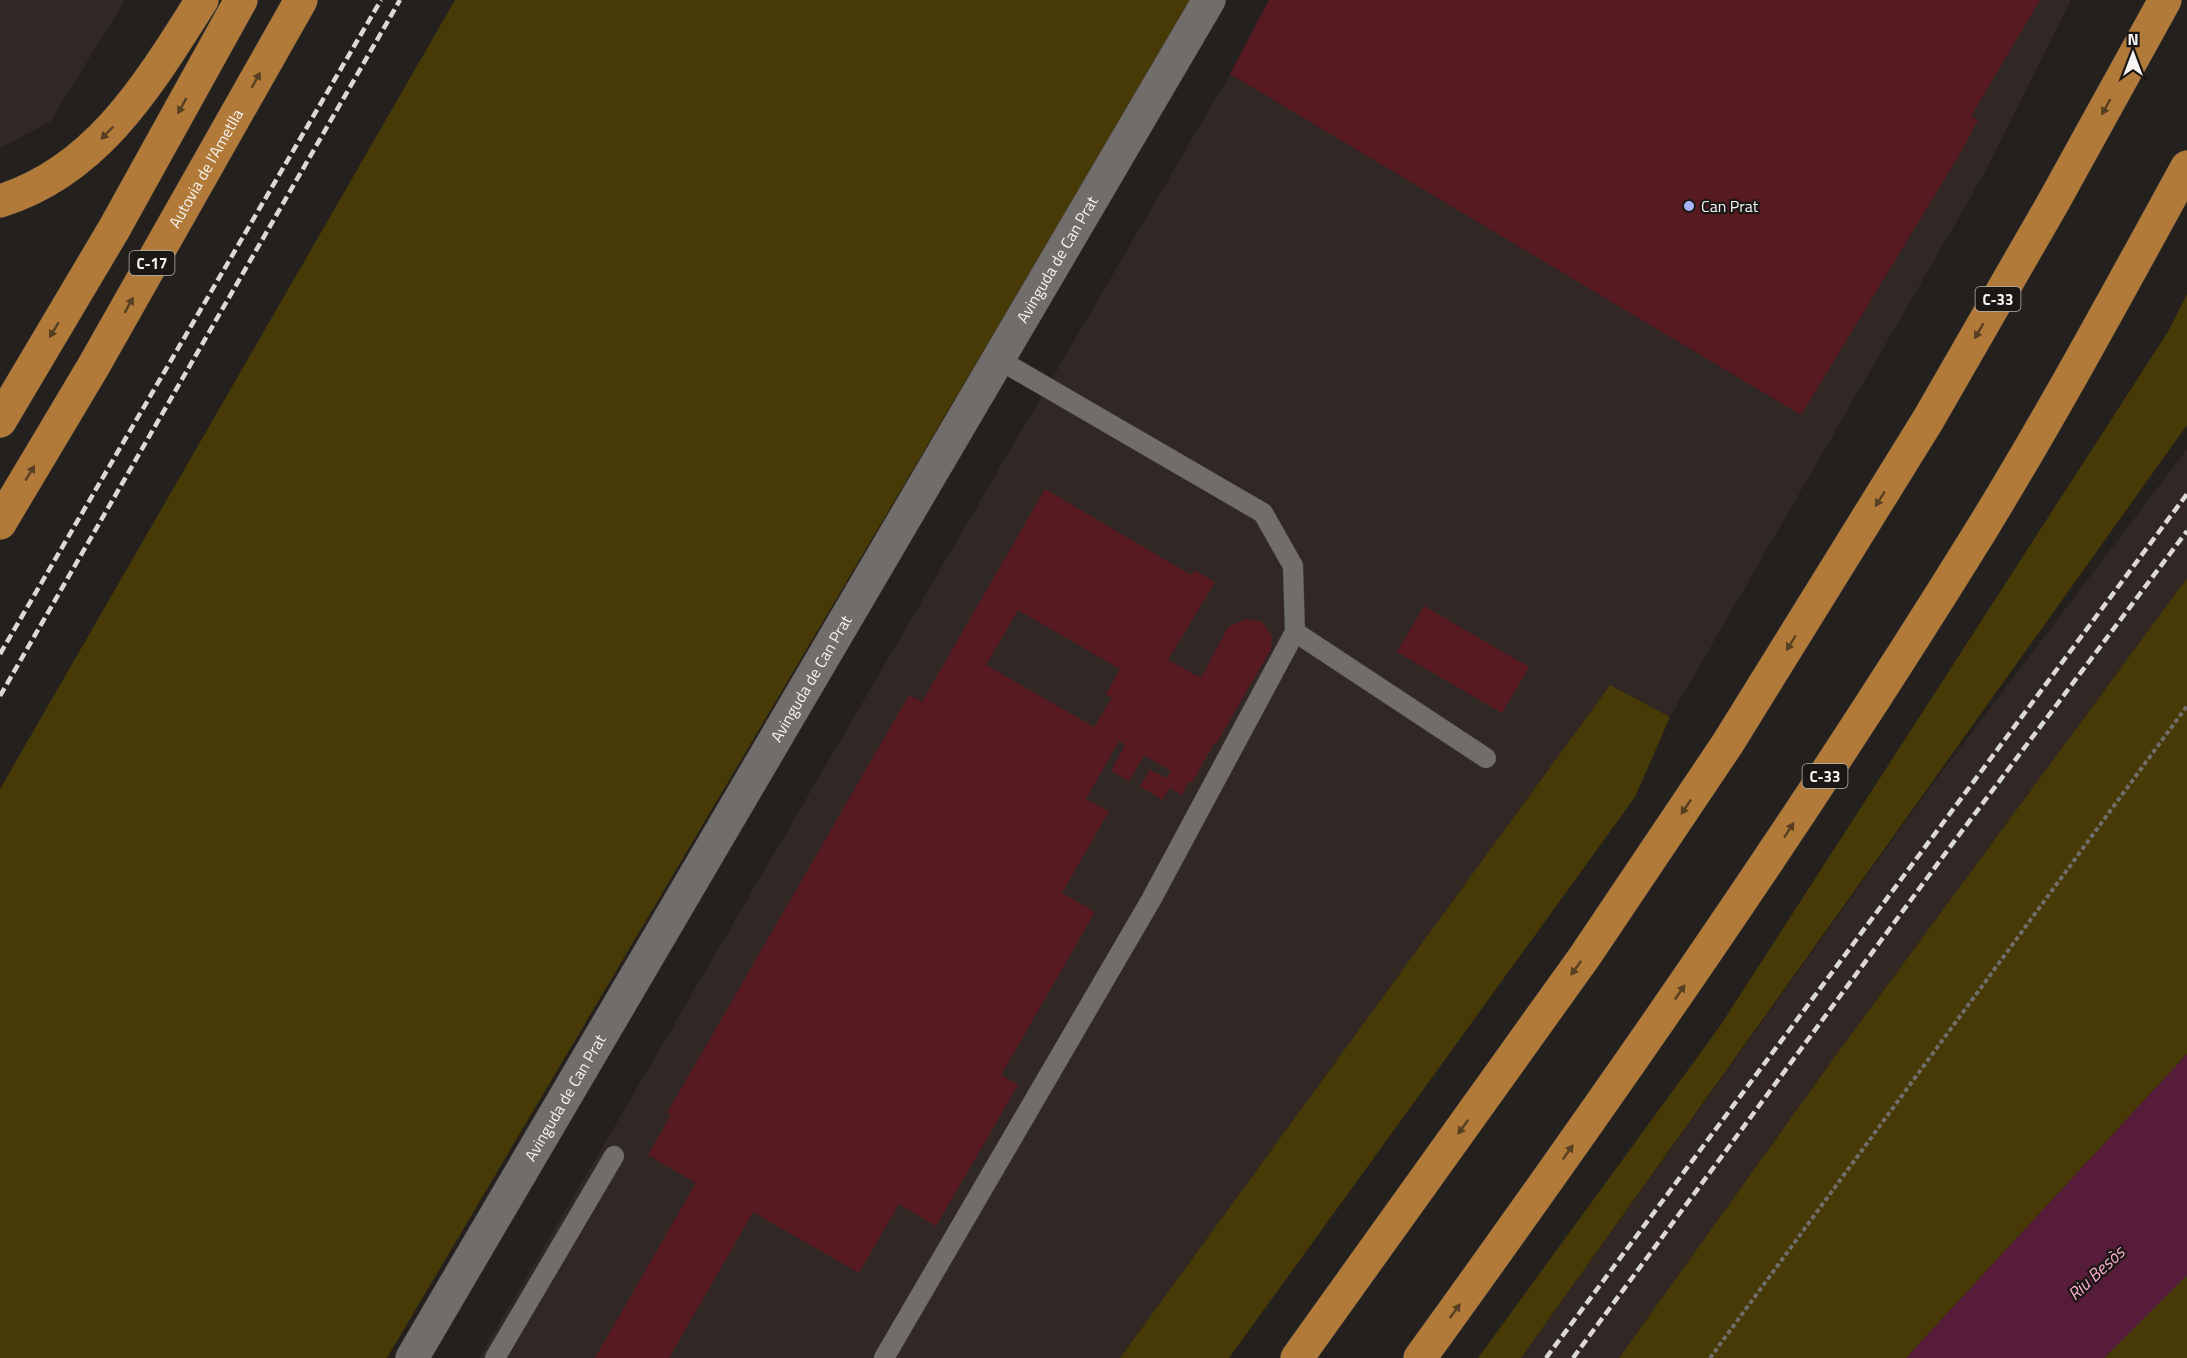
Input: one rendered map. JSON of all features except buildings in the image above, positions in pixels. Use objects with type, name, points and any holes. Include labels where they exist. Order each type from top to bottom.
[{"type":"highway","points":[[0,201],[20,195],[60,174],[94,147],[140,94],[202,0]]},
{"type":"highway","points":[[0,421],[114,228],[241,0]]},
{"type":"highway","name":"Autovia de l'Ametlla","points":[[0,523],[93,367],[301,0]]},
{"type":"highway","name":"C-33","points":[[1297,1358],[1585,956],[1728,743],[1928,420],[2165,0]]},
{"type":"highway","name":"C-33","points":[[1420,1358],[1667,1010],[1853,733],[1982,529],[2116,297],[2187,167]]},
{"type":"street","name":"Avinguda de Can Prat","points":[[412,1358],[1209,0]]},
{"type":"lane","points":[[884,1358],[1151,900],[1295,632],[1293,566],[1263,513],[998,359]]},
{"type":"lane","points":[[1295,632],[1486,758]]},
{"type":"lane","points":[[495,1358],[614,1156]]},
{"type":"path","points":[[1710,1358],[2187,706]]},
{"type":"shaded area","points":[[0,0],[125,0],[50,122],[0,148]]},
{"type":"shaded area","points":[[455,0],[1191,0],[387,1358],[0,1358],[0,789]]},
{"type":"shaded area","points":[[1706,0],[2071,0],[1984,174],[1670,717],[1610,685],[1120,1358],[479,1358],[1230,74],[1801,415],[1958,157]]},
{"type":"shaded area","points":[[2187,294],[2187,425],[1521,1358],[1478,1358],[1720,1026],[2169,330]]},
{"type":"shaded area","points":[[2187,449],[2187,578],[1836,1055],[1619,1358],[1521,1358],[1931,786]]},
{"type":"shaded area","points":[[2187,578],[2187,1054],[1906,1358],[1619,1358],[1836,1055]]},
{"type":"shaded area","points":[[1610,685],[1670,717],[1635,797],[1229,1358],[1120,1358]]},
{"type":"shaded area","points":[[2187,1275],[2187,1358],[2104,1358]]},
{"type":"water","name":"Riu Besòs","points":[[2187,1054],[2187,1275],[2104,1358],[1906,1358]]},
{"type":"railway","points":[[0,654],[381,0]]},
{"type":"railway","points":[[0,696],[400,0]]},
{"type":"railway","points":[[1546,1358],[2187,494]]},
{"type":"railway","points":[[1573,1358],[1950,847],[2187,531]]},
{"type":"place","name":"Can Prat","points":[[1689,206]]}]
